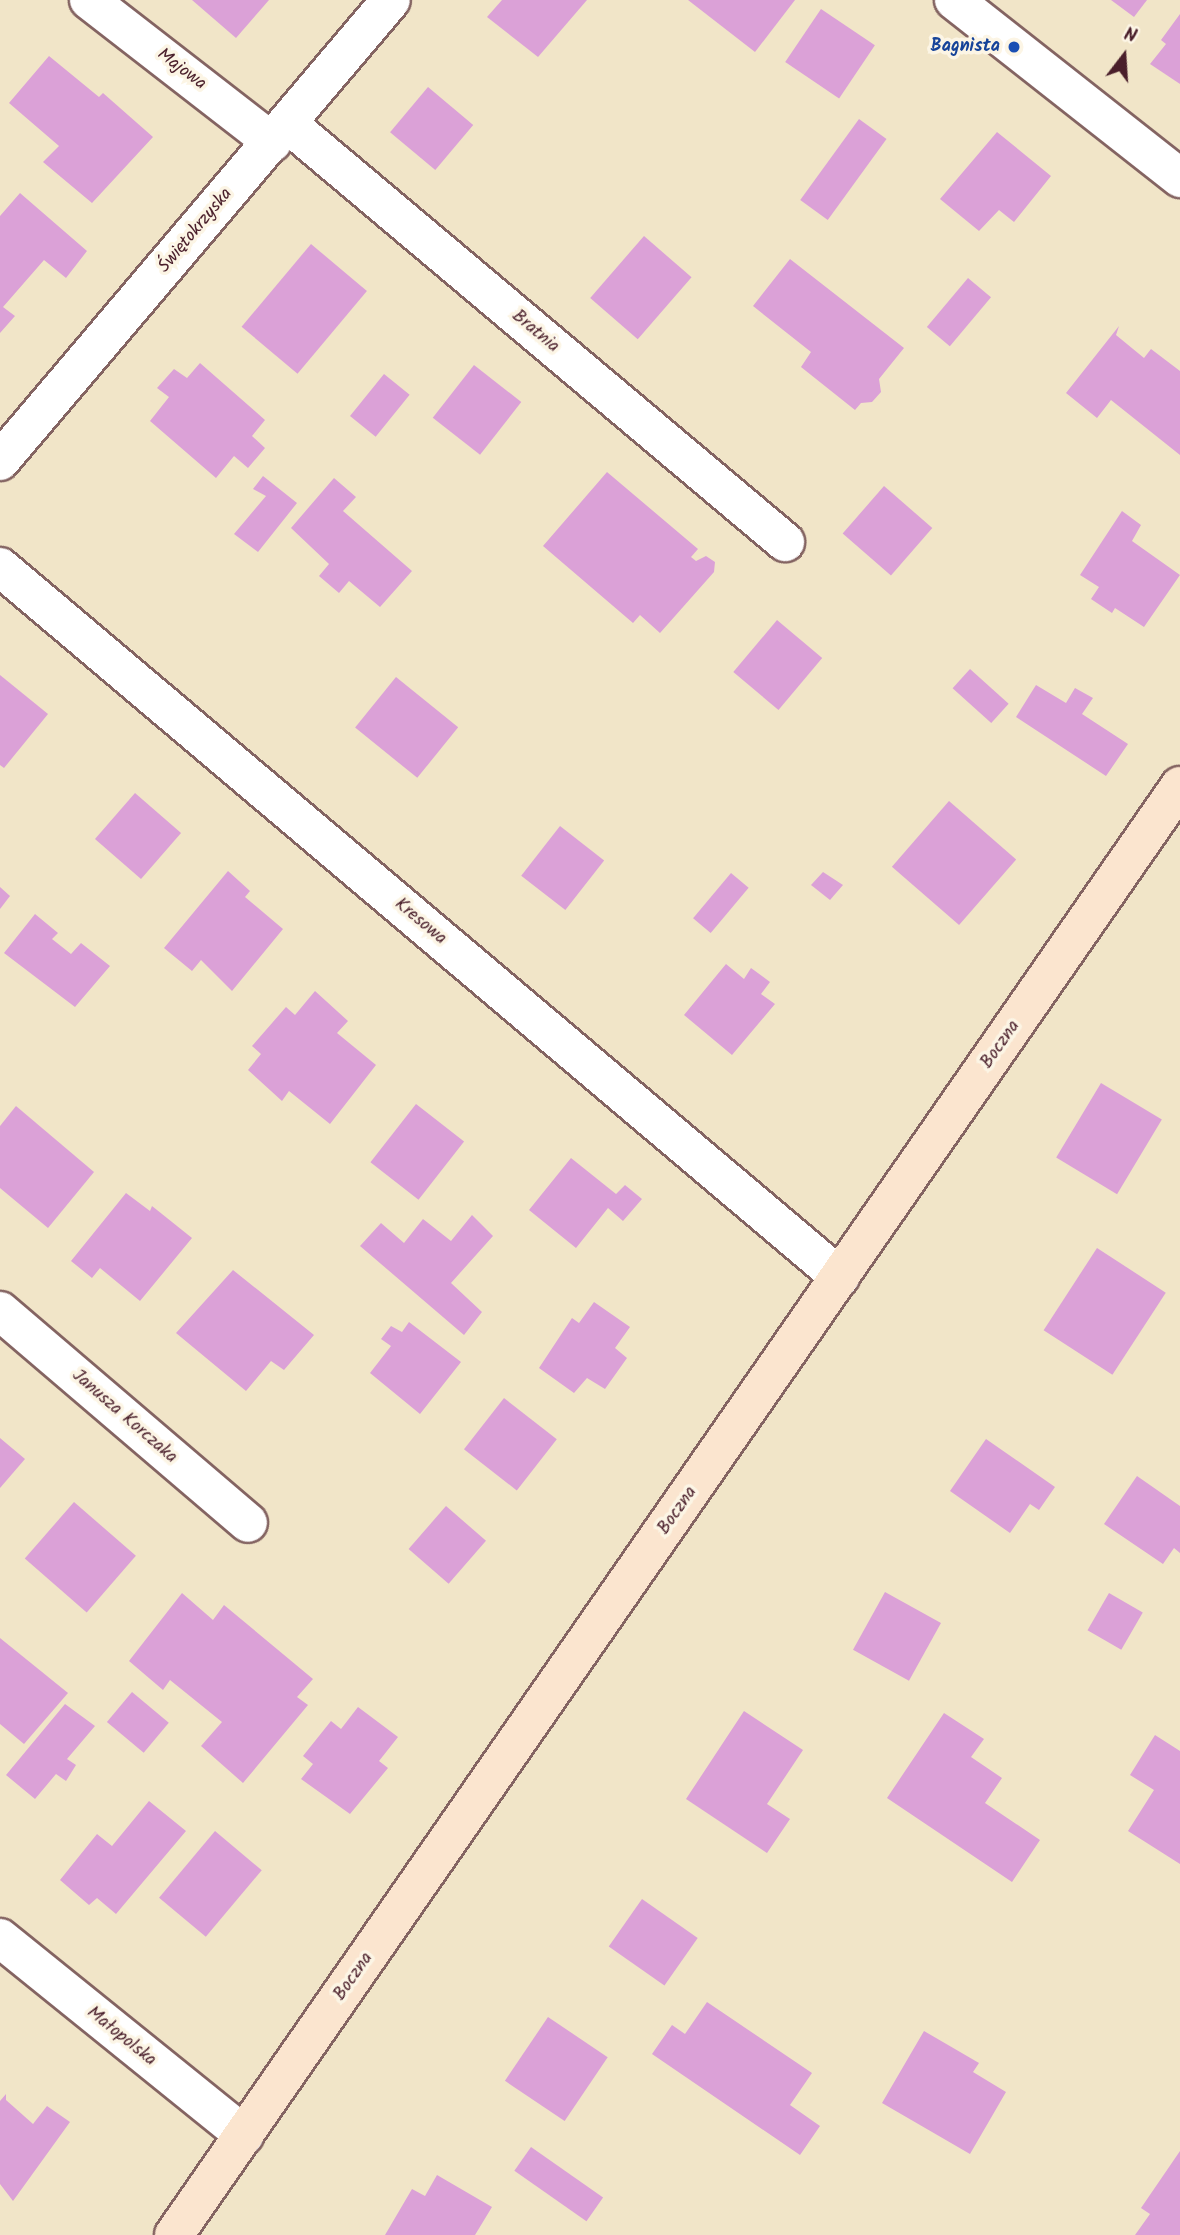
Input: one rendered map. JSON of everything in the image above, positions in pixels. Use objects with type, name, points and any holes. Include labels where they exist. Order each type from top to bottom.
[{"type":"street","name":"Majowa","points":[[89,0],[279,132]]},
{"type":"street","name":"Świętokrzyska","points":[[0,461],[391,0]]},
{"type":"street","points":[[954,0],[1180,178]]},
{"type":"street","name":"Bratnia","points":[[279,132],[785,542]]},
{"type":"street","name":"Kresowa","points":[[0,567],[840,1277]]},
{"type":"street","name":"Boczna","points":[[174,2235],[1180,786]]},
{"type":"street","name":"Janusza Korczaka","points":[[0,1311],[248,1523]]},
{"type":"street","name":"Małopolska","points":[[0,1938],[244,2134]]},
{"type":"building","points":[[192,0],[269,0],[236,38]]},
{"type":"building","points":[[502,0],[587,0],[538,57],[487,17]]},
{"type":"building","points":[[688,0],[795,0],[755,52]]},
{"type":"building","points":[[1111,0],[1147,0],[1134,17]]},
{"type":"building","points":[[821,9],[875,45],[839,98],[785,62]]},
{"type":"building","points":[[1180,14],[1180,84],[1150,64],[1166,44],[1161,40]]},
{"type":"building","points":[[49,56],[99,97],[103,93],[153,137],[92,203],[43,162],[59,146],[9,103]]},
{"type":"building","points":[[428,87],[473,125],[435,170],[390,132]]},
{"type":"building","points":[[859,119],[887,139],[828,220],[800,200]]},
{"type":"building","points":[[997,132],[1051,176],[1014,222],[999,210],[979,231],[940,199]]},
{"type":"building","points":[[20,193],[87,251],[66,278],[44,260],[3,307],[15,316],[0,333],[0,216]]},
{"type":"building","points":[[644,236],[692,277],[638,339],[590,298]]},
{"type":"building","points":[[311,244],[367,291],[298,374],[242,327]]},
{"type":"building","points":[[790,259],[904,348],[879,379],[881,392],[872,402],[861,403],[855,410],[801,367],[811,352],[753,306]]},
{"type":"building","points":[[968,278],[991,297],[950,346],[927,327]]},
{"type":"building","points":[[1119,326],[1116,335],[1144,358],[1151,349],[1180,371],[1180,455],[1111,400],[1097,418],[1066,393]]},
{"type":"building","points":[[200,363],[265,420],[252,436],[265,448],[248,468],[234,456],[216,478],[150,421],[169,397],[157,388],[174,369],[187,378]]},
{"type":"building","points":[[474,365],[521,402],[480,455],[433,418]]},
{"type":"building","points":[[384,374],[410,395],[376,437],[350,416]]},
{"type":"building","points":[[607,472],[698,549],[691,557],[696,561],[706,556],[715,562],[714,572],[660,633],[640,615],[633,623],[543,546]]},
{"type":"building","points":[[263,476],[297,503],[258,552],[234,534],[266,496],[253,489]]},
{"type":"building","points":[[334,478],[356,497],[343,511],[412,571],[380,607],[349,581],[339,593],[319,576],[329,564],[291,528]]},
{"type":"building","points":[[884,486],[932,528],[891,576],[843,534]]},
{"type":"building","points":[[1122,511],[1141,525],[1132,541],[1180,575],[1144,627],[1115,608],[1112,613],[1091,599],[1099,587],[1080,575]]},
{"type":"building","points":[[777,620],[822,658],[778,710],[733,672]]},
{"type":"building","points":[[970,669],[1009,704],[991,723],[953,688]]},
{"type":"building","points":[[0,675],[48,714],[4,768],[0,765]]},
{"type":"building","points":[[396,677],[458,727],[417,778],[355,728]]},
{"type":"building","points":[[1036,685],[1066,703],[1075,688],[1093,698],[1082,714],[1128,744],[1106,776],[1016,717]]},
{"type":"building","points":[[135,793],[181,833],[141,879],[95,839]]},
{"type":"building","points":[[949,801],[1016,859],[959,925],[892,867]]},
{"type":"building","points":[[560,826],[604,860],[565,910],[521,876]]},
{"type":"building","points":[[228,871],[250,891],[245,897],[283,929],[232,991],[201,960],[192,971],[164,948]]},
{"type":"building","points":[[823,872],[843,885],[830,900],[811,885]]},
{"type":"building","points":[[731,873],[749,888],[711,933],[693,918]]},
{"type":"building","points":[[0,887],[10,896],[0,909]]},
{"type":"building","points":[[35,914],[58,933],[52,939],[71,954],[81,943],[110,966],[75,1007],[4,953]]},
{"type":"building","points":[[726,964],[744,979],[751,968],[770,982],[761,994],[775,1004],[732,1055],[684,1015]]},
{"type":"building","points":[[315,991],[348,1021],[337,1033],[376,1065],[330,1124],[289,1091],[282,1101],[248,1070],[261,1054],[252,1046],[286,1007],[295,1015]]},
{"type":"building","points":[[1101,1083],[1162,1120],[1117,1194],[1056,1158]]},
{"type":"building","points":[[416,1104],[464,1142],[419,1200],[370,1162]]},
{"type":"building","points":[[16,1106],[94,1172],[48,1228],[0,1188],[0,1126]]},
{"type":"building","points":[[571,1158],[616,1194],[625,1185],[642,1199],[623,1221],[608,1208],[576,1248],[529,1210]]},
{"type":"building","points":[[126,1193],[150,1211],[152,1206],[192,1238],[140,1301],[100,1268],[92,1278],[71,1261]]},
{"type":"building","points":[[472,1215],[493,1236],[451,1283],[482,1312],[464,1335],[360,1246],[381,1223],[404,1243],[423,1219],[451,1241]]},
{"type":"building","points":[[1097,1248],[1166,1293],[1112,1375],[1044,1330]]},
{"type":"building","points":[[233,1270],[314,1335],[284,1370],[271,1361],[246,1391],[176,1333]]},
{"type":"building","points":[[594,1302],[630,1327],[615,1348],[627,1358],[605,1389],[587,1378],[574,1393],[539,1368],[572,1318],[579,1323]]},
{"type":"building","points":[[409,1322],[461,1362],[420,1414],[370,1373],[391,1346],[381,1339],[391,1326],[402,1332]]},
{"type":"building","points":[[504,1398],[557,1439],[517,1490],[464,1449]]},
{"type":"building","points":[[0,1438],[25,1459],[0,1488]]},
{"type":"building","points":[[986,1439],[1055,1487],[1039,1510],[1030,1504],[1010,1533],[950,1491]]},
{"type":"building","points":[[1137,1476],[1180,1506],[1180,1553],[1174,1548],[1163,1564],[1104,1524]]},
{"type":"building","points":[[74,1502],[136,1556],[87,1612],[25,1559]]},
{"type":"building","points":[[446,1506],[486,1541],[449,1584],[409,1549]]},
{"type":"building","points":[[885,1592],[941,1623],[909,1681],[853,1650]]},
{"type":"building","points":[[182,1593],[213,1620],[224,1605],[313,1679],[297,1697],[308,1705],[243,1783],[201,1746],[222,1722],[170,1680],[163,1690],[129,1661]]},
{"type":"building","points":[[1109,1593],[1143,1612],[1121,1650],[1088,1630]]},
{"type":"building","points":[[0,1638],[68,1693],[24,1744],[0,1724]]},
{"type":"building","points":[[132,1692],[169,1723],[144,1753],[107,1722]]},
{"type":"building","points":[[65,1704],[95,1726],[67,1759],[76,1765],[66,1781],[56,1774],[35,1799],[6,1775]]},
{"type":"building","points":[[358,1707],[398,1737],[379,1761],[388,1768],[350,1814],[301,1779],[313,1764],[303,1756],[331,1721],[341,1729]]},
{"type":"building","points":[[744,1711],[803,1750],[767,1804],[790,1819],[767,1853],[686,1799]]},
{"type":"building","points":[[944,1713],[984,1739],[971,1757],[1002,1778],[985,1803],[1040,1840],[1012,1882],[887,1798]]},
{"type":"building","points":[[1155,1735],[1180,1751],[1180,1864],[1128,1831],[1154,1790],[1130,1775]]},
{"type":"building","points":[[149,1801],[186,1831],[116,1914],[97,1898],[89,1905],[60,1880],[97,1834],[112,1846]]},
{"type":"building","points":[[215,1831],[262,1870],[206,1937],[159,1898]]},
{"type":"building","points":[[642,1899],[698,1938],[664,1986],[609,1947]]},
{"type":"building","points":[[707,2002],[812,2073],[790,2105],[820,2126],[800,2155],[652,2054],[672,2025],[685,2034]]},
{"type":"building","points":[[548,2017],[608,2057],[565,2121],[505,2081]]},
{"type":"building","points":[[924,2031],[979,2063],[973,2072],[1006,2092],[970,2154],[882,2103]]},
{"type":"building","points":[[6,2094],[6,2100],[33,2124],[47,2106],[70,2122],[13,2201],[0,2184],[0,2101]]},
{"type":"building","points":[[531,2147],[603,2197],[586,2221],[514,2171]]},
{"type":"building","points":[[1180,2151],[1180,2235],[1135,2235],[1150,2214],[1141,2208]]},
{"type":"building","points":[[437,2175],[492,2207],[475,2235],[385,2235],[412,2189],[425,2196]]},
{"type":"place","name":"Bagnista","points":[[1014,47]]}]
